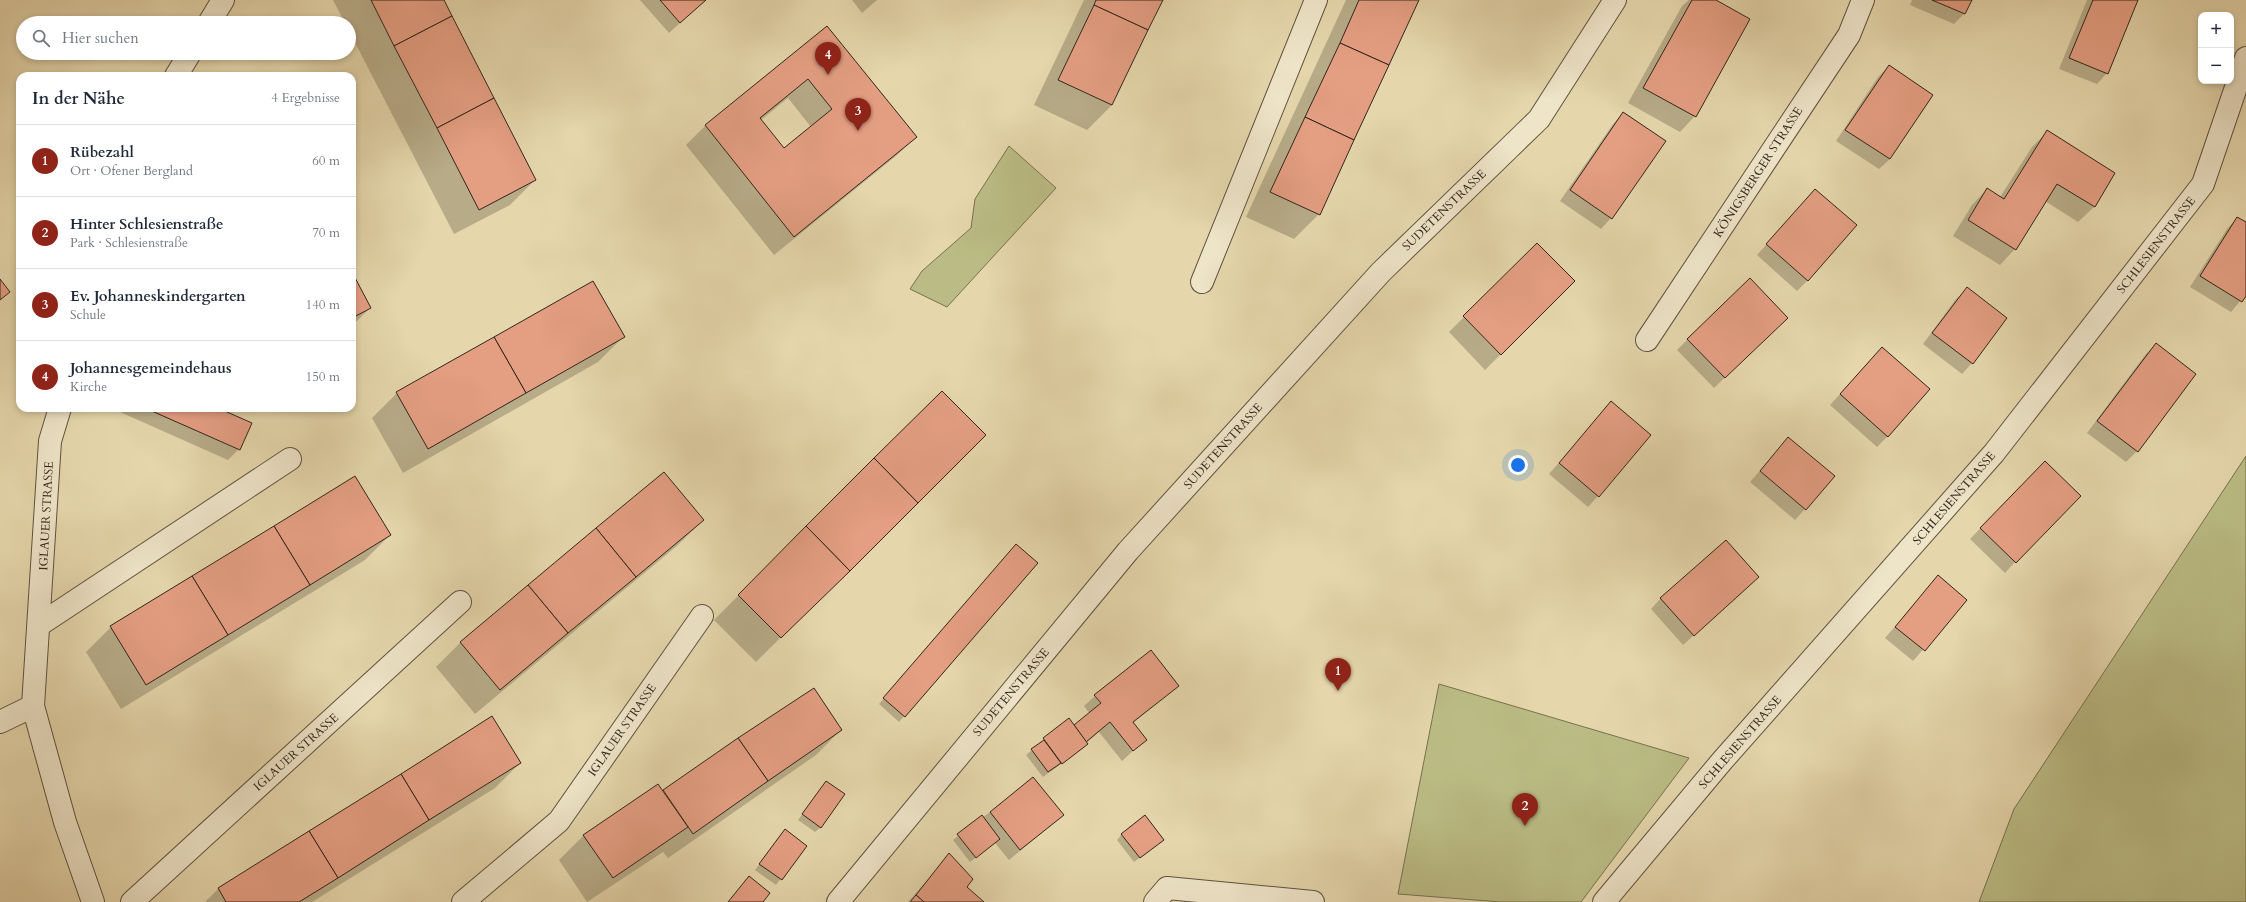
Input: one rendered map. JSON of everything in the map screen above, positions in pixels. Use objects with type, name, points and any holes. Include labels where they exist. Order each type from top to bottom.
[{"type":"street","points":[[213,16],[223,0]]},
{"type":"street","points":[[1202,282],[1316,0]]},
{"type":"street","name":"SUDETENSTRASSE","points":[[838,902],[1128,551],[1381,272],[1539,119],[1615,0]]},
{"type":"street","name":"KÖNIGSBERGER STRASSE","points":[[1647,340],[1849,35],[1863,0]]},
{"type":"street","name":"SCHLESIENSTRASSE","points":[[1604,902],[1727,755],[1994,453],[2203,184],[2246,58]]},
{"type":"street","points":[[178,72],[186,60]]},
{"type":"street","name":"IGLAUER STRASSE","points":[[59,412],[50,441],[33,706],[64,822],[94,902]]},
{"type":"street","points":[[39,625],[290,459]]},
{"type":"street","name":"IGLAUER STRASSE","points":[[132,902],[460,602]]},
{"type":"street","name":"IGLAUER STRASSE","points":[[463,902],[559,821],[702,616]]},
{"type":"street","points":[[0,722],[33,706]]},
{"type":"street","points":[[1155,902],[1167,888],[1313,902]]},
{"type":"green space","points":[[1009,146],[1056,188],[947,307],[910,289],[922,271],[971,228],[975,199]]},
{"type":"green space","points":[[2246,456],[2246,902],[1979,902],[2014,809]]},
{"type":"green space","points":[[1439,684],[1689,758],[1581,902],[1501,902],[1398,894]]},
{"type":"building","points":[[371,0],[444,0],[452,16],[394,46]]},
{"type":"building","points":[[660,0],[706,0],[680,23]]},
{"type":"building","points":[[1096,0],[1163,0],[1148,30],[1094,5]]},
{"type":"building","points":[[1359,0],[1419,0],[1389,65],[1340,43]]},
{"type":"building","points":[[1692,0],[1716,0],[1750,19],[1696,117],[1643,88]]},
{"type":"building","points":[[1932,0],[1972,0],[1965,14]]},
{"type":"building","points":[[2093,0],[2138,0],[2108,74],[2069,58]]},
{"type":"building","points":[[1094,5],[1148,30],[1112,105],[1058,80]]},
{"type":"building","points":[[452,16],[494,98],[437,128],[394,46]]},
{"type":"building","points":[[827,26],[917,137],[794,237],[705,125]],"holes":[[[808,79],[832,109],[784,148],[760,118]]]},
{"type":"building","points":[[1340,43],[1389,65],[1354,140],[1305,117]]},
{"type":"building","points":[[1889,65],[1933,95],[1890,159],[1845,130]]},
{"type":"building","points":[[494,98],[536,180],[479,210],[437,128]]},
{"type":"building","points":[[1623,112],[1666,141],[1612,219],[1570,190]]},
{"type":"building","points":[[1305,117],[1354,140],[1320,215],[1270,192]]},
{"type":"building","points":[[2047,130],[2115,173],[2095,207],[2057,184],[2016,250],[1968,220],[1987,188],[2004,199]]},
{"type":"building","points":[[1815,189],[1857,225],[1808,281],[1766,244]]},
{"type":"building","points":[[2237,217],[2246,222],[2246,296],[2242,302],[2200,276]]},
{"type":"building","points":[[1537,243],[1575,281],[1501,355],[1463,316]]},
{"type":"building","points":[[1750,278],[1788,318],[1725,378],[1687,339]]},
{"type":"building","points":[[0,279],[10,292],[0,300]]},
{"type":"building","points":[[356,280],[371,308],[356,316]]},
{"type":"building","points":[[593,281],[625,337],[526,393],[494,337]]},
{"type":"building","points":[[1967,287],[2007,318],[1973,364],[1932,333]]},
{"type":"building","points":[[494,337],[526,393],[428,449],[396,392]]},
{"type":"building","points":[[2156,343],[2196,374],[2138,452],[2097,421]]},
{"type":"building","points":[[1882,347],[1930,389],[1888,437],[1840,394]]},
{"type":"building","points":[[942,391],[986,435],[918,503],[874,458]]},
{"type":"building","points":[[1611,401],[1651,435],[1599,497],[1559,463]]},
{"type":"building","points":[[154,412],[227,412],[252,423],[240,450]]},
{"type":"building","points":[[1788,437],[1835,476],[1806,510],[1760,471]]},
{"type":"building","points":[[874,458],[918,503],[850,571],[806,526]]},
{"type":"building","points":[[2045,461],[2081,496],[2016,563],[1980,528]]},
{"type":"building","points":[[664,472],[704,520],[636,577],[596,528]]},
{"type":"building","points":[[355,476],[391,535],[310,585],[274,526]]},
{"type":"building","points":[[274,526],[310,585],[228,635],[192,576]]},
{"type":"building","points":[[806,526],[850,571],[781,638],[738,595]]},
{"type":"building","points":[[596,528],[636,577],[568,633],[528,585]]},
{"type":"building","points":[[1726,540],[1759,577],[1694,636],[1660,598]]},
{"type":"building","points":[[1016,544],[1038,563],[905,717],[883,698]]},
{"type":"building","points":[[1938,575],[1967,600],[1925,651],[1895,627]]},
{"type":"building","points":[[192,576],[228,635],[146,685],[110,626]]},
{"type":"building","points":[[528,585],[568,633],[500,690],[460,642]]},
{"type":"building","points":[[1151,650],[1179,686],[1133,722],[1147,740],[1133,751],[1110,722],[1086,742],[1074,725],[1101,703],[1094,695]]},
{"type":"building","points":[[814,688],[842,730],[768,781],[738,738]]},
{"type":"building","points":[[492,716],[521,763],[429,820],[401,774]]},
{"type":"building","points":[[1069,718],[1088,744],[1062,764],[1043,738]]},
{"type":"building","points":[[738,738],[768,781],[693,834],[663,790]]},
{"type":"building","points":[[1044,740],[1061,763],[1048,772],[1031,749]]},
{"type":"building","points":[[401,774],[429,820],[338,878],[309,831]]},
{"type":"building","points":[[1033,777],[1064,815],[1020,850],[990,812]]},
{"type":"building","points":[[826,781],[845,794],[821,828],[802,814]]},
{"type":"building","points":[[658,784],[688,827],[613,878],[583,835]]},
{"type":"building","points":[[982,815],[1000,839],[976,858],[957,834]]},
{"type":"building","points":[[1145,815],[1164,840],[1140,858],[1121,834]]},
{"type":"building","points":[[785,829],[807,846],[782,880],[759,864]]},
{"type":"building","points":[[309,831],[338,878],[299,902],[226,902],[218,888]]},
{"type":"building","points":[[949,853],[973,879],[967,887],[984,902],[924,902],[916,895]]},
{"type":"building","points":[[749,876],[770,893],[763,902],[728,902]]},
{"type":"building","points":[[916,895],[924,902],[910,902]]},
{"type":"place","name":"Johannesgemeindehaus","points":[[828,75]]},
{"type":"place","name":"Ev. Johanneskindergarten","points":[[858,131]]},
{"type":"place","name":"Rübezahl","points":[[1338,691]]},
{"type":"place","name":"Hinter Schlesienstraße","points":[[1525,826]]}]
